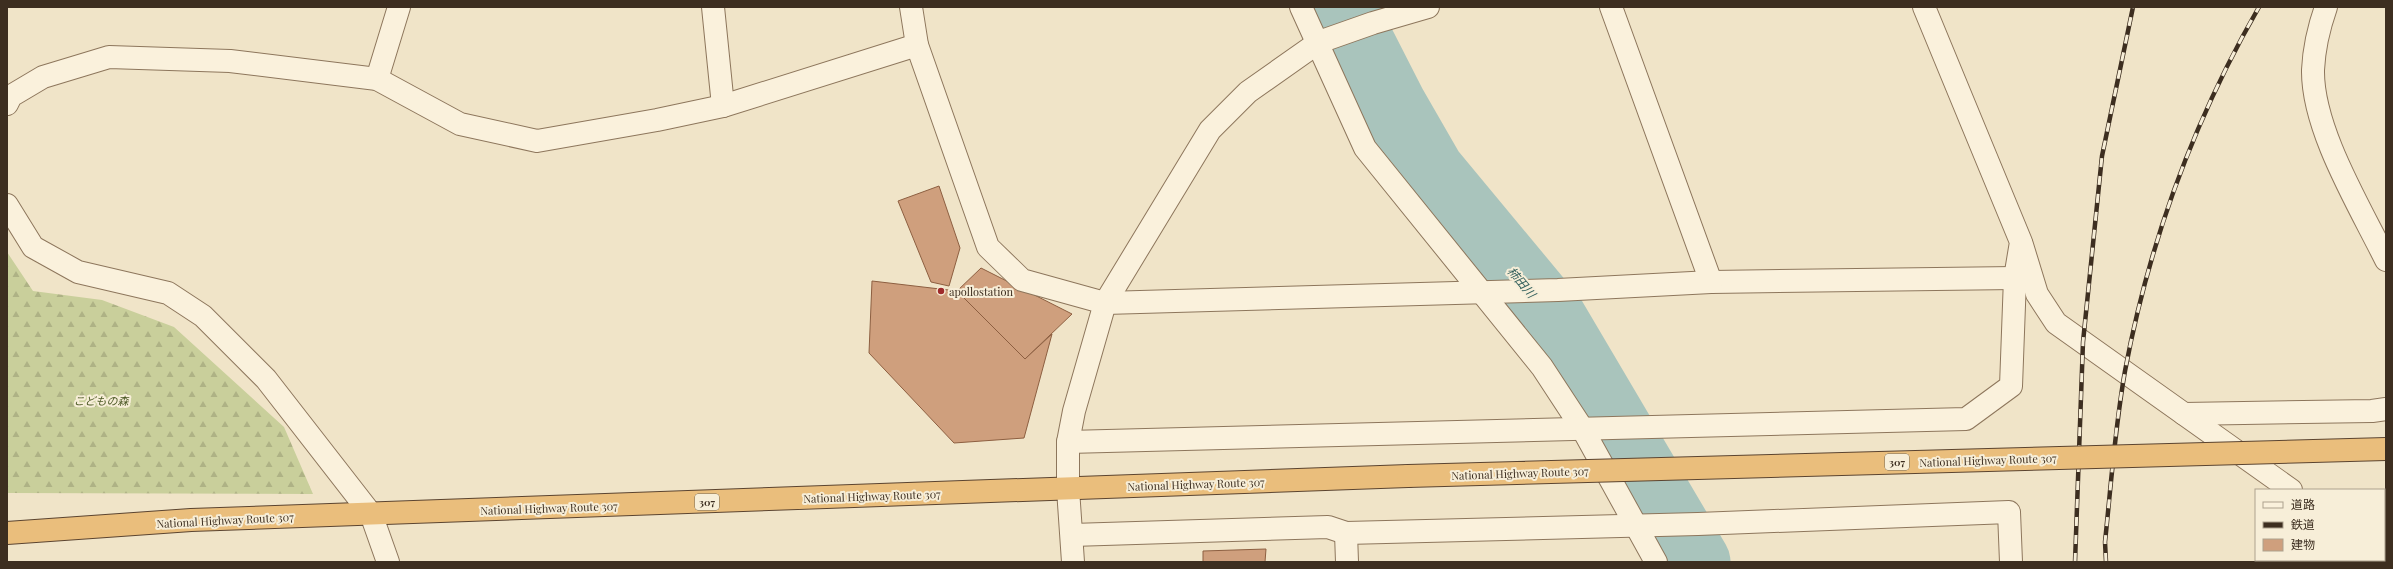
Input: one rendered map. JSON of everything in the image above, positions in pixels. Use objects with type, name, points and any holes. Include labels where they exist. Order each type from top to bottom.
[{"type":"highway","name":"National Highway Route 307","points":[[7,533],[191,520],[1408,476],[2386,449]]},
{"type":"street","points":[[377,79],[399,7]]},
{"type":"street","points":[[713,7],[723,106]]},
{"type":"street","points":[[911,7],[917,45],[988,247],[1022,280],[1105,303],[1558,290],[1711,282],[2015,278]]},
{"type":"street","points":[[1301,7],[1323,41],[1365,148],[1489,291],[1542,367],[1588,428],[1656,562]]},
{"type":"street","points":[[1072,562],[1072,535],[1068,489],[1068,442],[1074,411],[1105,303],[1210,130],[1248,92],[1323,41],[1373,23],[1428,7]]},
{"type":"street","points":[[1611,7],[1711,282]]},
{"type":"street","points":[[1924,7],[2021,242],[2037,294],[2056,323],[2184,414],[2267,481],[2288,489]]},
{"type":"street","points":[[2326,7],[2316,39],[2313,71],[2319,110],[2335,156],[2386,260]]},
{"type":"street","points":[[7,104],[11,96],[43,77],[109,57],[230,61],[377,79],[460,124],[537,141],[657,120],[723,106],[917,45]]},
{"type":"street","points":[[7,205],[33,247],[52,258],[78,272],[168,293],[203,316],[266,379],[370,514],[388,562]]},
{"type":"street","points":[[1068,442],[1966,419],[2011,386],[2015,278],[2021,242]]},
{"type":"street","points":[[2184,414],[2372,411],[2386,409]]},
{"type":"street","points":[[1072,535],[1328,527],[1346,533],[1637,526],[2009,512],[2011,562]]},
{"type":"street","points":[[1346,533],[1347,562]]},
{"type":"green space","name":"こどもの森","points":[[7,252],[33,291],[102,300],[174,327],[284,427],[313,494],[7,493]]},
{"type":"building","points":[[939,186],[960,248],[949,286],[931,282],[898,201]]},
{"type":"building","points":[[981,268],[1072,314],[1025,359],[957,291]]},
{"type":"building","points":[[872,281],[957,291],[1025,359],[1052,334],[1024,438],[954,443],[869,353]]},
{"type":"building","points":[[1266,549],[1265,562],[1203,562],[1203,551]]},
{"type":"waterway","name":"柿田川","points":[[1342,7],[1392,105],[1430,171],[1552,318],[1696,562]]},
{"type":"railway","points":[[2075,562],[2083,342],[2102,156],[2133,7]]},
{"type":"railway","points":[[2106,562],[2105,542],[2116,435],[2125,371],[2147,276],[2161,229],[2194,138],[2214,94],[2259,7]]},
{"type":"place","name":"apollostation","points":[[941,291]]}]
